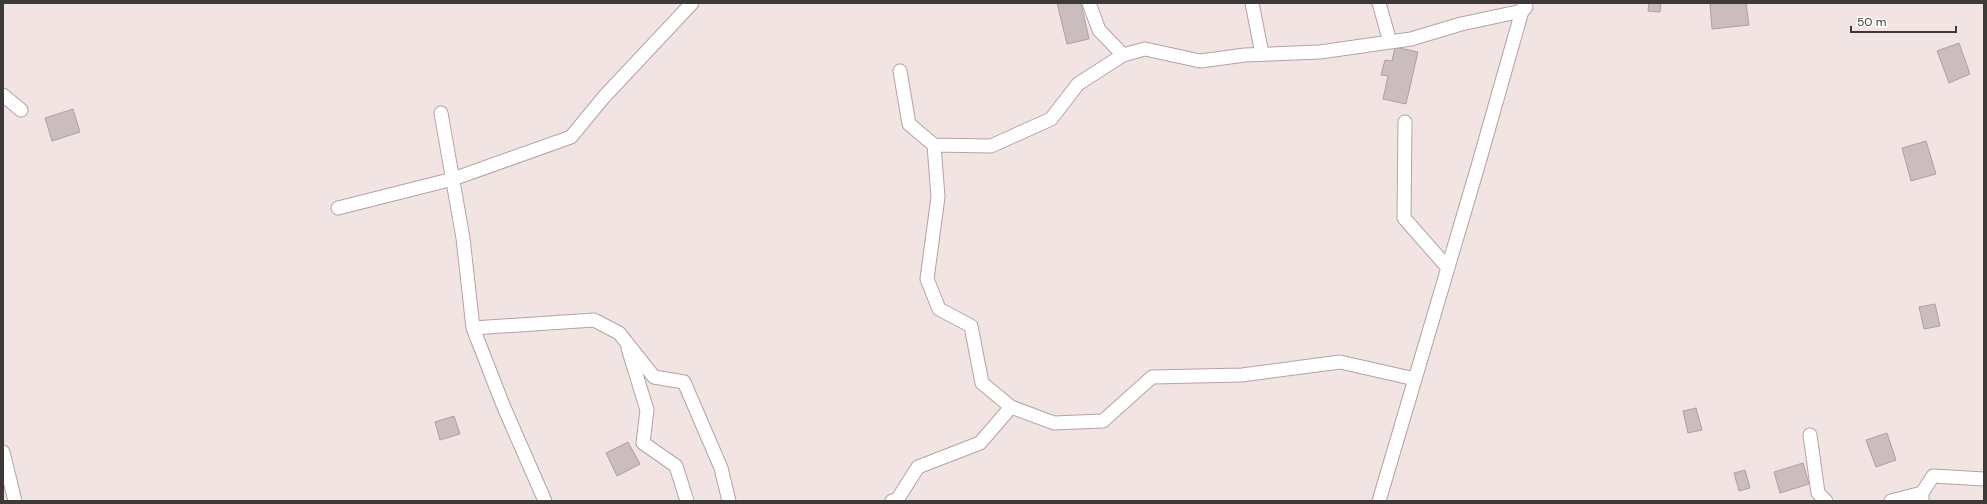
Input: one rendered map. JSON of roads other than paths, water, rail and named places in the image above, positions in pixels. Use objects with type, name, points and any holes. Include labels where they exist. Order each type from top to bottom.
[{"type":"street","points":[[338,208],[453,179],[571,137],[603,98],[692,3]]},
{"type":"street","points":[[1089,3],[1098,30],[1123,55]]},
{"type":"street","points":[[1252,3],[1262,54]]},
{"type":"street","points":[[1379,3],[1390,42]]},
{"type":"street","points":[[900,71],[909,124],[934,145],[991,146],[1051,118],[1078,84],[1123,55],[1145,49],[1200,61],[1245,55],[1320,52],[1411,39],[1533,3]]},
{"type":"street","points":[[1380,501],[1523,7]]},
{"type":"street","points":[[3,95],[21,110]]},
{"type":"street","points":[[441,113],[463,238],[473,328],[503,405],[545,501]]},
{"type":"street","points":[[1405,122],[1404,218],[1448,268]]},
{"type":"street","points":[[934,145],[938,197],[927,279],[939,309],[971,326],[982,383],[1011,407],[1054,423],[1103,421],[1152,377],[1242,375],[1340,362],[1415,379]]},
{"type":"street","points":[[473,328],[594,320],[619,333],[654,377],[684,382],[721,468],[729,501]]},
{"type":"street","points":[[626,341],[647,410],[644,443],[676,466],[687,501]]},
{"type":"street","points":[[892,501],[897,500],[918,467],[980,443],[1011,407]]},
{"type":"street","points":[[1810,435],[1818,494],[1826,501]]},
{"type":"street","points":[[3,452],[15,501]]},
{"type":"street","points":[[1890,501],[1922,497],[1933,476],[1984,479]]}]
